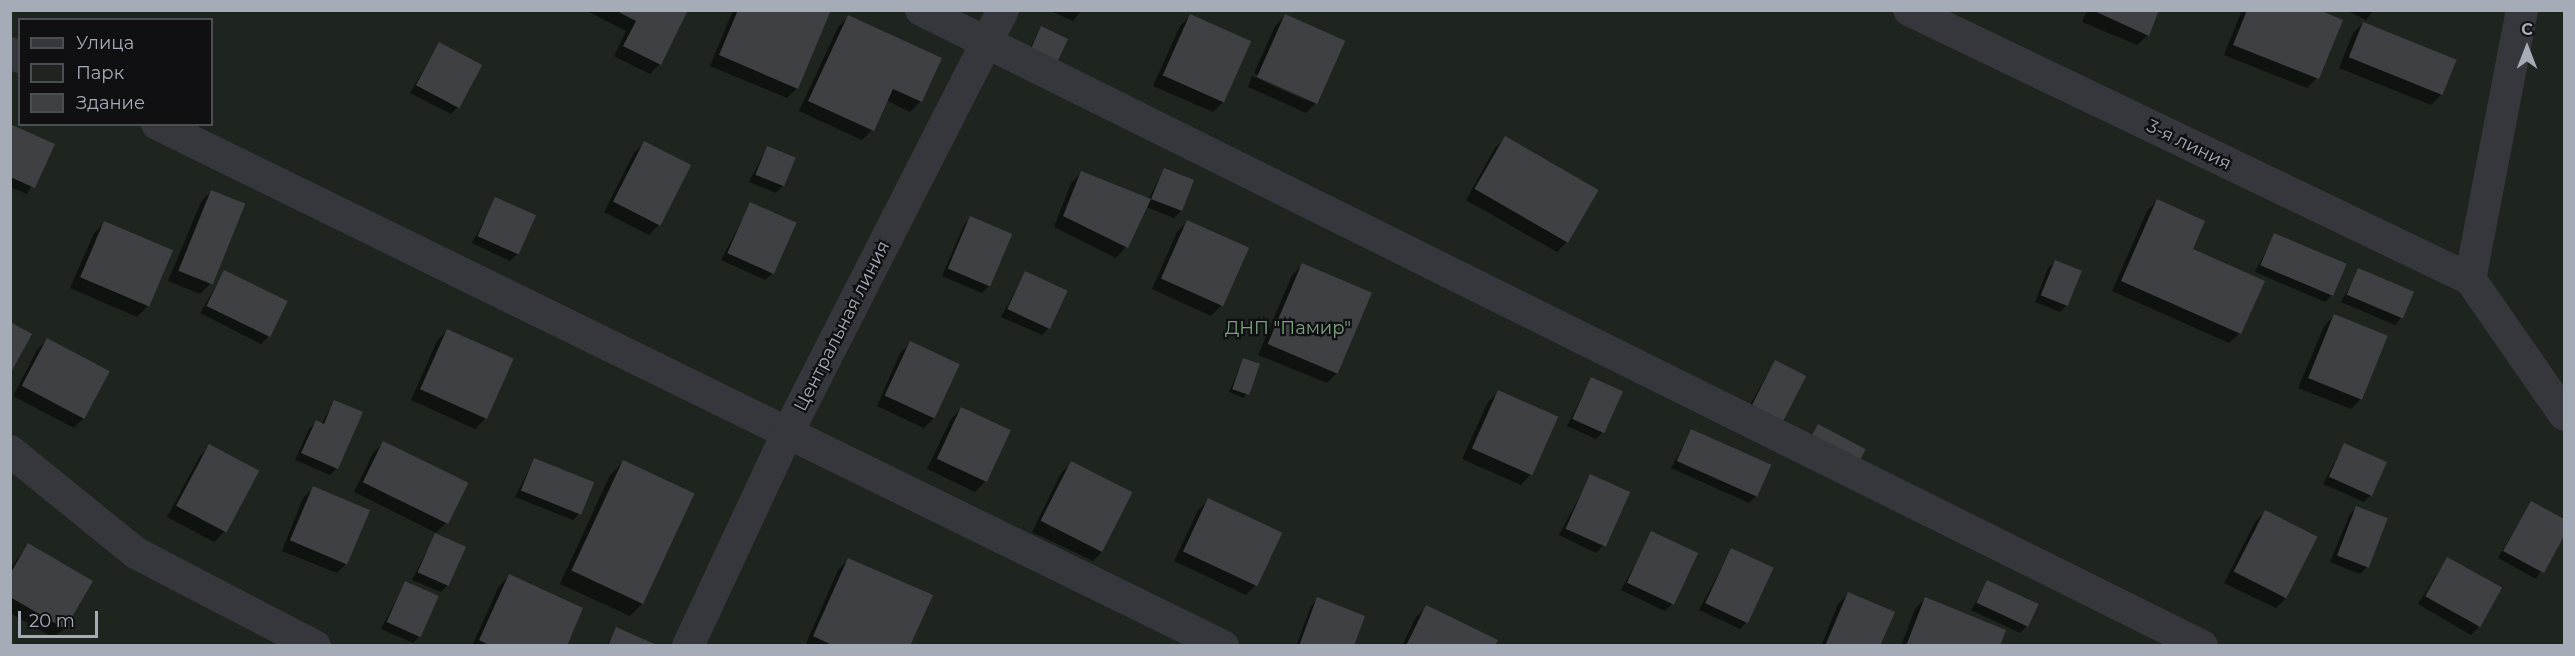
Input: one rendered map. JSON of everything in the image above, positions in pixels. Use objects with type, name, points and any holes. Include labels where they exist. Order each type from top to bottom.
[{"type":"street","points":[[921,10],[2202,645]]},
{"type":"street","name":"Центральная линия","points":[[688,645],[788,434],[1003,10]]},
{"type":"street","name":"3-я линия","points":[[1909,10],[2470,279]]},
{"type":"street","points":[[2522,10],[2470,279],[2565,414]]},
{"type":"street","points":[[161,126],[1223,645]]},
{"type":"street","points":[[10,451],[136,553],[315,645]]},
{"type":"green space","name":"ДНП \"Памир\"","points":[[11,11],[2564,11],[2564,645],[11,645]]},
{"type":"building","points":[[615,10],[688,10],[661,65],[623,46],[636,21]]},
{"type":"building","points":[[738,10],[831,10],[798,89],[719,55]]},
{"type":"building","points":[[2092,10],[2159,10],[2149,36]]},
{"type":"building","points":[[2247,10],[2319,10],[2343,20],[2319,79],[2233,45]]},
{"type":"building","points":[[1190,14],[1251,41],[1224,102],[1163,75]]},
{"type":"building","points":[[1285,14],[1345,41],[1317,104],[1257,77]]},
{"type":"building","points":[[848,15],[942,58],[922,102],[893,89],[874,131],[808,101]]},
{"type":"building","points":[[2363,22],[2457,60],[2442,95],[2349,57]]},
{"type":"building","points":[[1041,26],[1068,39],[1054,69],[1029,53]]},
{"type":"building","points":[[439,42],[482,65],[459,108],[416,85]]},
{"type":"building","points":[[10,124],[55,144],[35,188],[10,177]]},
{"type":"building","points":[[1505,136],[1599,190],[1568,243],[1474,189]]},
{"type":"building","points":[[644,141],[691,165],[660,226],[613,202]]},
{"type":"building","points":[[767,146],[796,158],[784,186],[755,175]]},
{"type":"building","points":[[1164,168],[1194,180],[1182,211],[1151,199]]},
{"type":"building","points":[[1081,171],[1151,199],[1128,248],[1063,216]]},
{"type":"building","points":[[211,190],[245,204],[213,285],[178,271]]},
{"type":"building","points":[[495,197],[536,215],[519,255],[478,236]]},
{"type":"building","points":[[2157,199],[2205,221],[2193,249],[2265,281],[2241,334],[2121,281]]},
{"type":"building","points":[[750,202],[797,223],[774,274],[727,253]]},
{"type":"building","points":[[970,216],[1012,234],[990,286],[948,268]]},
{"type":"building","points":[[1187,220],[1249,248],[1223,306],[1161,278]]},
{"type":"building","points":[[104,221],[173,250],[149,306],[80,277]]},
{"type":"building","points":[[2274,233],[2347,264],[2333,296],[2260,265]]},
{"type":"building","points":[[2055,260],[2082,271],[2068,306],[2041,295]]},
{"type":"building","points":[[1302,263],[1372,293],[1338,374],[1268,344]]},
{"type":"building","points":[[2358,268],[2414,292],[2403,319],[2347,295]]},
{"type":"building","points":[[224,270],[288,301],[270,337],[206,306]]},
{"type":"building","points":[[1025,271],[1068,291],[1050,329],[1007,309]]},
{"type":"building","points":[[2334,314],[2388,336],[2362,400],[2308,378]]},
{"type":"building","points":[[10,322],[32,334],[10,374]]},
{"type":"building","points":[[447,329],[514,359],[487,419],[420,389]]},
{"type":"building","points":[[47,338],[110,371],[84,419],[22,386]]},
{"type":"building","points":[[910,341],[960,364],[934,419],[885,395]]},
{"type":"building","points":[[1243,358],[1260,364],[1249,395],[1232,389]]},
{"type":"building","points":[[1775,360],[1806,376],[1783,422],[1751,406]]},
{"type":"building","points":[[1591,377],[1623,391],[1604,433],[1572,419]]},
{"type":"building","points":[[1498,390],[1558,417],[1532,475],[1472,448]]},
{"type":"building","points":[[334,400],[363,412],[338,469],[301,453],[316,420],[324,424]]},
{"type":"building","points":[[961,407],[1011,430],[987,482],[937,459]]},
{"type":"building","points":[[1818,424],[1866,449],[1858,464],[1810,439]]},
{"type":"building","points":[[1691,429],[1771,465],[1757,497],[1677,461]]},
{"type":"building","points":[[383,441],[468,483],[448,524],[363,482]]},
{"type":"building","points":[[2344,443],[2387,462],[2372,496],[2329,477]]},
{"type":"building","points":[[209,444],[259,471],[226,533],[176,506]]},
{"type":"building","points":[[534,458],[594,482],[581,515],[521,490]]},
{"type":"building","points":[[623,460],[695,493],[643,604],[571,571]]},
{"type":"building","points":[[1071,461],[1132,492],[1102,552],[1041,521]]},
{"type":"building","points":[[1590,474],[1630,492],[1606,547],[1566,529]]},
{"type":"building","points":[[313,486],[370,510],[347,565],[290,540]]},
{"type":"building","points":[[1208,498],[1282,533],[1257,586],[1183,551]]},
{"type":"building","points":[[2531,501],[2564,519],[2564,536],[2544,573],[2503,551]]},
{"type":"building","points":[[2356,506],[2388,518],[2369,568],[2337,555]]},
{"type":"building","points":[[2265,510],[2318,537],[2286,598],[2234,571]]},
{"type":"building","points":[[1651,531],[1698,553],[1674,605],[1627,583]]},
{"type":"building","points":[[435,533],[466,547],[449,586],[418,572]]},
{"type":"building","points":[[28,543],[93,581],[65,629],[10,597],[10,574]]},
{"type":"building","points":[[1731,548],[1774,568],[1748,623],[1705,603]]},
{"type":"building","points":[[2447,557],[2502,588],[2480,627],[2425,596]]},
{"type":"building","points":[[848,558],[933,595],[910,646],[834,646],[813,636]]},
{"type":"building","points":[[509,574],[583,608],[567,646],[491,646],[479,640]]},
{"type":"building","points":[[1987,580],[2039,604],[2028,627],[1976,603]]},
{"type":"building","points":[[405,581],[439,596],[420,637],[387,622]]},
{"type":"building","points":[[1848,592],[1895,612],[1880,646],[1825,646]]},
{"type":"building","points":[[1317,597],[1365,616],[1354,646],[1299,646]]},
{"type":"building","points":[[1925,597],[2006,630],[2000,646],[1906,646]]},
{"type":"building","points":[[1426,605],[1498,640],[1495,646],[1406,646]]},
{"type":"building","points":[[616,627],[659,646],[608,646]]}]
